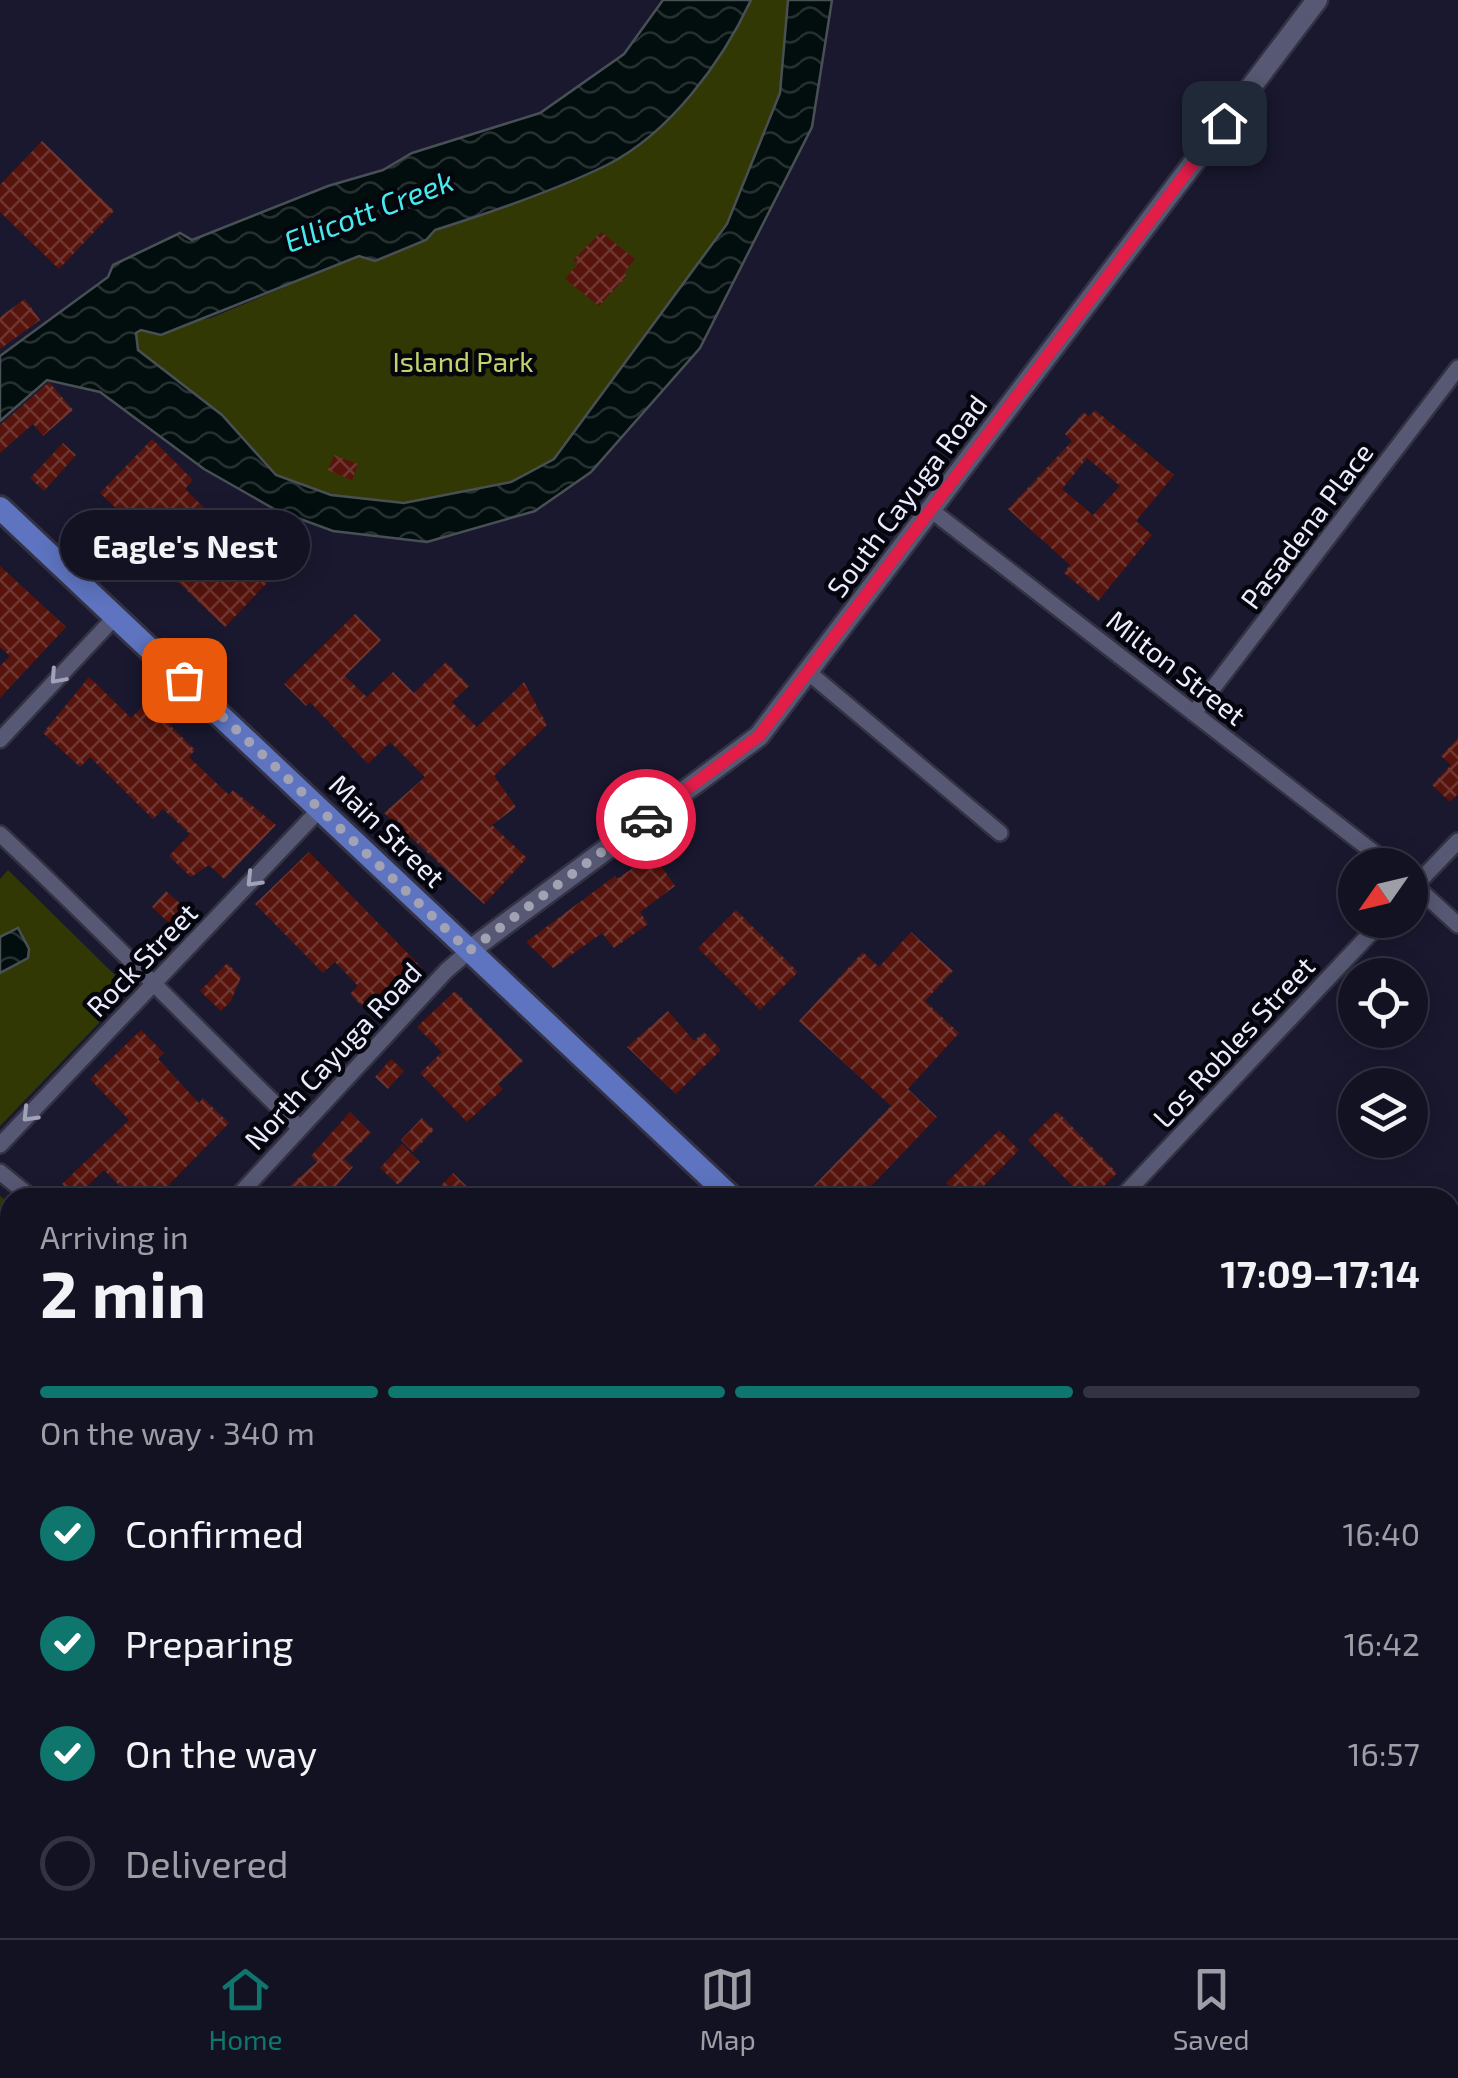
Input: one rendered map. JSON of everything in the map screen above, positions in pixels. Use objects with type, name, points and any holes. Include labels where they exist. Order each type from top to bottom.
[{"type":"main road","name":"Main Street","points":[[0,508],[721,1188]]},
{"type":"street","name":"South Cayuga Road","points":[[469,951],[759,736],[1316,0]]},
{"type":"street","name":"Pasadena Place","points":[[1194,713],[1458,368]]},
{"type":"street","name":"Milton Street","points":[[931,510],[1368,848]]},
{"type":"street","points":[[0,740],[116,616]]},
{"type":"street","points":[[808,672],[1000,832]]},
{"type":"street","name":"Rock Street","points":[[0,1145],[320,809]]},
{"type":"street","points":[[0,834],[300,1128]]},
{"type":"street","points":[[1428,870],[1458,841]]},
{"type":"street","points":[[1428,900],[1458,925]]},
{"type":"street","name":"Los Robles Street","points":[[1130,1188],[1366,938]]},
{"type":"street","name":"North Cayuga Road","points":[[245,1188],[446,970],[469,951]]},
{"type":"street","points":[[0,1172],[20,1188]]},
{"type":"green space","name":"Island Park","points":[[751,0],[788,0],[780,93],[727,224],[554,459],[511,482],[405,503],[331,495],[275,475],[222,415],[138,350],[135,333],[141,330],[211,318],[359,256],[375,261],[426,240],[435,230],[535,195],[621,152],[659,124],[693,90],[724,49]]},
{"type":"green space","points":[[8,870],[123,983],[125,996],[0,1126],[0,879]]},
{"type":"water","name":"Ellicott Creek","points":[[663,0],[751,0],[692,94],[630,151],[566,184],[435,230],[426,240],[375,261],[359,256],[161,335],[141,330],[136,333],[138,350],[222,415],[276,475],[331,495],[404,503],[511,482],[554,459],[727,224],[780,93],[788,0],[832,0],[812,127],[700,348],[591,472],[535,511],[427,542],[333,531],[276,510],[204,469],[100,392],[47,380],[0,421],[0,356],[108,277],[113,265],[180,233],[192,240],[328,186],[383,170],[412,153],[540,113],[624,54]]},
{"type":"water","points":[[18,928],[29,949],[28,958],[0,973],[0,937]]},
{"type":"building","points":[[42,141],[114,211],[59,269],[0,212],[0,185]]},
{"type":"building","points":[[601,232],[635,259],[624,273],[627,276],[599,306],[565,279],[578,263],[573,260]]},
{"type":"building","points":[[25,299],[40,320],[0,349],[0,317]]},
{"type":"building","points":[[49,382],[73,410],[43,436],[33,424],[0,453],[0,425]]},
{"type":"building","points":[[1095,410],[1174,475],[1136,521],[1152,535],[1098,601],[1064,573],[1070,565],[1008,509],[1072,441],[1065,434],[1084,412],[1089,417]],"holes":[[[1087,458],[1120,486],[1093,515],[1062,489]]]},
{"type":"building","points":[[152,439],[193,480],[185,489],[234,537],[247,524],[287,562],[225,627],[135,541],[118,560],[102,546],[122,524],[116,519],[121,513],[100,493]]},
{"type":"building","points":[[63,443],[76,455],[44,491],[30,478]]},
{"type":"building","points":[[334,455],[358,464],[352,480],[328,470]]},
{"type":"building","points":[[0,566],[66,627],[0,698],[0,666],[10,656],[0,647]]},
{"type":"building","points":[[355,614],[381,640],[345,676],[367,697],[393,672],[414,693],[446,662],[469,686],[452,702],[477,727],[524,682],[547,725],[494,776],[516,807],[492,825],[527,858],[484,904],[384,813],[425,777],[390,742],[368,764],[310,702],[306,706],[284,684]]},
{"type":"building","points":[[89,677],[131,718],[147,702],[195,750],[189,757],[229,795],[233,790],[276,825],[224,879],[209,865],[191,877],[169,856],[190,834],[163,809],[153,819],[90,757],[80,767],[43,733]]},
{"type":"building","points":[[1458,738],[1458,794],[1450,802],[1432,785],[1451,765],[1441,756]]},
{"type":"building","points":[[309,852],[422,968],[372,1016],[350,994],[358,986],[335,962],[323,973],[255,904]]},
{"type":"building","points":[[653,854],[675,886],[640,912],[648,924],[614,948],[602,933],[553,968],[526,942],[615,876],[617,879]]},
{"type":"building","points":[[166,891],[193,915],[178,931],[152,907]]},
{"type":"building","points":[[736,910],[798,972],[760,1010],[698,948]]},
{"type":"building","points":[[911,932],[953,971],[925,1001],[959,1033],[908,1089],[937,1117],[870,1188],[812,1188],[891,1106],[799,1021],[863,952],[879,967]]},
{"type":"building","points":[[227,963],[241,977],[231,1001],[221,1011],[200,991]]},
{"type":"building","points":[[455,991],[523,1061],[498,1084],[503,1089],[467,1122],[420,1073],[442,1052],[417,1027]]},
{"type":"building","points":[[668,1011],[694,1041],[704,1032],[721,1050],[676,1094],[627,1047]]},
{"type":"building","points":[[141,1030],[164,1053],[158,1059],[199,1103],[203,1098],[229,1123],[166,1188],[122,1188],[104,1170],[85,1188],[66,1188],[62,1184],[129,1120],[90,1079]]},
{"type":"building","points":[[391,1059],[404,1071],[388,1089],[375,1077]]},
{"type":"building","points":[[1057,1111],[1117,1173],[1102,1188],[1074,1188],[1028,1140]]},
{"type":"building","points":[[350,1112],[371,1133],[344,1159],[353,1167],[334,1188],[287,1188],[317,1162],[311,1156]]},
{"type":"building","points":[[422,1118],[434,1130],[413,1152],[401,1140]]},
{"type":"building","points":[[999,1130],[1019,1150],[982,1188],[951,1188],[946,1183]]},
{"type":"building","points":[[402,1144],[420,1162],[398,1185],[380,1168]]},
{"type":"building","points":[[453,1173],[469,1188],[439,1188]]},
{"type":"way so far","points":[[184,680],[469,951],[646,819]]},
{"type":"place","name":"Eagle's Nest","points":[[184,680]]},
{"type":"route","points":[[646,819],[759,736],[1224,123]]}]
